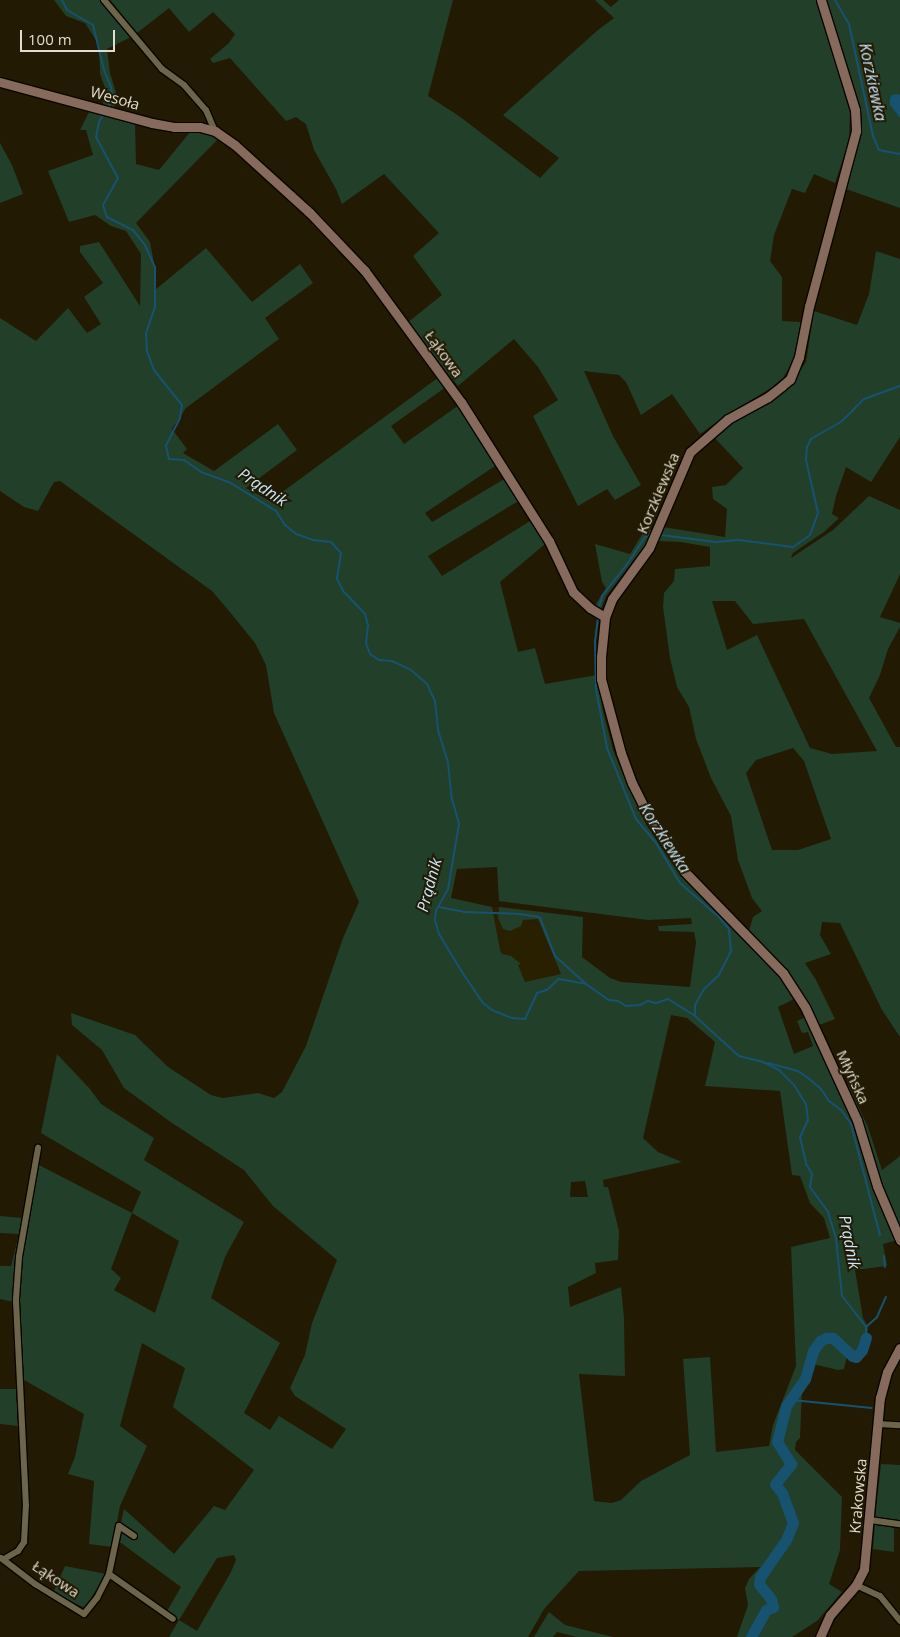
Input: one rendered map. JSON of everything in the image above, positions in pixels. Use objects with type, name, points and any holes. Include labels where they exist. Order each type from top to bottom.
[{"type":"street","points":[[104,0],[162,69],[190,91],[206,110],[219,134]]},
{"type":"street","name":"Korzkiewska","points":[[754,940],[684,871],[651,821],[632,783],[615,735],[601,679],[601,657],[605,617],[618,588],[649,548],[690,452],[728,419],[768,397],[782,386],[790,379],[799,357],[809,306],[839,186],[856,131],[855,110],[821,0]]},
{"type":"street","name":"Wesoła","points":[[0,82],[166,126],[200,127],[219,134]]},
{"type":"street","name":"Łąkowa","points":[[219,134],[310,213],[365,271],[462,402],[550,541],[573,592],[590,608],[605,617]]},
{"type":"street","name":"Młyńska","points":[[754,940],[783,973],[805,1007],[857,1120],[877,1186],[900,1240]]},
{"type":"street","points":[[2,1558],[18,1551],[24,1542],[26,1506],[16,1299],[19,1257],[38,1148]]},
{"type":"street","name":"Krakowska","points":[[820,1637],[833,1611],[856,1585],[865,1563],[878,1424],[885,1377],[900,1348]]},
{"type":"street","points":[[878,1424],[900,1425]]},
{"type":"street","points":[[870,1520],[900,1524]]},
{"type":"street","name":"Łąkowa","points":[[2,1558],[35,1584],[84,1614],[97,1598],[109,1574],[119,1526],[134,1536]]},
{"type":"street","points":[[109,1574],[173,1619]]},
{"type":"street","points":[[856,1585],[880,1596],[900,1622]]},
{"type":"shaded area","points":[[492,907],[499,907],[498,918],[538,919],[561,974],[514,985],[483,976]]},
{"type":"green space","points":[[54,0],[102,0],[133,36],[107,49],[110,73],[117,96],[114,108],[103,104],[105,88],[100,74],[99,45],[85,23],[66,16]]},
{"type":"green space","points":[[110,0],[453,0],[428,96],[459,116],[540,178],[559,158],[503,115],[614,18],[595,0],[603,0],[611,7],[619,0],[818,0],[850,113],[849,141],[835,183],[814,174],[805,193],[792,189],[774,235],[770,261],[782,277],[782,321],[801,322],[794,359],[783,378],[771,388],[728,414],[700,434],[672,394],[641,415],[626,382],[619,375],[584,371],[613,436],[641,485],[615,500],[607,489],[578,506],[533,416],[558,400],[538,367],[514,339],[458,386],[407,323],[442,295],[413,256],[439,233],[384,174],[342,204],[336,189],[314,150],[306,124],[296,117],[286,121],[230,58],[213,63],[210,59],[229,43],[235,34],[213,12],[189,32],[169,8],[137,33]]},
{"type":"green space","points":[[825,0],[900,0],[900,208],[843,188],[859,128]]},
{"type":"green space","points":[[91,108],[135,122],[136,164],[159,170],[191,131],[206,132],[220,137],[136,223],[150,242],[155,268],[155,290],[206,248],[252,302],[300,264],[313,283],[265,318],[279,339],[186,408],[172,429],[187,449],[183,453],[214,471],[278,424],[297,450],[246,488],[270,501],[439,377],[446,387],[391,426],[404,444],[459,405],[498,464],[425,513],[432,522],[506,478],[520,500],[428,556],[442,576],[530,521],[545,544],[500,582],[518,652],[535,648],[545,684],[597,675],[603,711],[613,750],[630,791],[674,865],[781,973],[796,998],[778,1007],[794,1054],[813,1046],[808,1032],[802,1033],[797,1021],[806,1017],[836,1080],[859,1135],[897,1240],[883,1244],[887,1266],[855,1270],[863,1318],[868,1327],[867,1342],[862,1356],[856,1361],[847,1356],[844,1369],[838,1370],[813,1364],[802,1389],[800,1438],[796,1442],[795,1450],[842,1497],[840,1550],[829,1584],[842,1592],[817,1621],[792,1637],[737,1637],[748,1605],[745,1588],[749,1579],[760,1567],[579,1571],[544,1609],[528,1637],[169,1637],[179,1620],[167,1611],[181,1587],[117,1540],[124,1509],[174,1554],[214,1506],[225,1510],[254,1470],[173,1407],[185,1368],[142,1343],[120,1426],[147,1446],[120,1506],[112,1547],[89,1544],[94,1481],[68,1474],[75,1457],[84,1414],[24,1380],[16,1380],[14,1302],[0,1299],[0,1266],[11,1266],[19,1234],[0,1233],[0,1216],[23,1218],[33,1162],[132,1213],[141,1192],[41,1133],[57,1054],[90,1089],[101,1104],[154,1138],[144,1160],[244,1222],[225,1257],[211,1298],[280,1343],[244,1413],[270,1430],[279,1416],[332,1449],[346,1429],[295,1396],[290,1388],[305,1355],[312,1323],[337,1260],[273,1206],[244,1170],[172,1123],[124,1088],[102,1050],[72,1025],[71,1013],[135,1035],[168,1067],[211,1095],[223,1098],[258,1093],[274,1098],[282,1092],[306,1046],[343,938],[359,902],[274,713],[266,665],[255,643],[212,591],[60,481],[54,482],[38,511],[24,507],[0,491],[0,318],[36,341],[68,308],[87,333],[101,324],[84,297],[103,283],[80,252],[80,246],[99,242],[140,306],[141,254],[126,231],[111,226],[95,215],[69,222],[48,171],[93,155],[86,130],[80,130]],"holes":[[[497,867],[499,901],[648,920],[691,918],[692,924],[658,926],[659,931],[694,932],[696,942],[690,987],[621,982],[610,978],[582,957],[583,917],[499,907],[498,918],[503,929],[510,931],[521,926],[523,920],[538,919],[561,974],[525,982],[518,965],[521,964],[511,956],[502,954],[500,950],[492,907],[451,898],[457,869]],[[671,1015],[687,1018],[715,1042],[705,1086],[780,1091],[792,1175],[800,1176],[810,1203],[824,1218],[830,1238],[791,1247],[796,1366],[773,1425],[769,1446],[716,1452],[710,1357],[683,1359],[690,1455],[641,1481],[621,1500],[612,1503],[594,1501],[579,1374],[625,1376],[624,1318],[621,1287],[570,1307],[568,1287],[596,1273],[595,1263],[618,1260],[619,1231],[608,1187],[604,1187],[603,1180],[682,1162],[658,1152],[643,1138]],[[585,1181],[588,1197],[570,1197],[571,1182]],[[132,1213],[179,1241],[155,1313],[114,1290],[121,1278],[111,1269]],[[234,1555],[236,1560],[197,1631],[179,1620],[217,1558]]]},
{"type":"green space","points":[[0,143],[12,165],[23,194],[0,203]]},
{"type":"green space","points":[[876,251],[900,259],[900,437],[871,482],[846,467],[832,514],[839,518],[824,532],[793,553],[791,558],[833,530],[869,496],[900,510],[900,574],[880,617],[900,623],[900,627],[888,649],[880,675],[869,698],[896,747],[900,747],[900,1037],[882,1010],[840,923],[822,922],[820,935],[831,954],[805,963],[816,980],[835,1019],[819,1025],[807,1001],[787,972],[749,931],[753,917],[762,911],[752,898],[738,860],[731,816],[711,778],[696,739],[689,707],[677,687],[670,658],[663,607],[664,593],[674,581],[675,569],[710,566],[710,547],[681,542],[658,541],[663,527],[725,537],[727,509],[713,499],[712,487],[726,485],[743,468],[712,435],[777,395],[794,380],[806,362],[814,311],[857,325],[869,294]],"holes":[[[712,601],[735,601],[753,624],[804,619],[877,751],[832,754],[810,748],[757,635],[727,650]],[[793,748],[804,761],[831,839],[798,850],[772,850],[746,773],[756,760]]]},
{"type":"green space","points":[[645,530],[652,530],[646,544],[606,596],[601,609],[594,607],[606,588],[602,582],[595,544],[630,554]]},
{"type":"green space","points":[[848,1085],[868,1127],[882,1170],[900,1156],[900,1231],[882,1188],[865,1128],[846,1086]]},
{"type":"green space","points":[[0,1389],[16,1389],[18,1426],[0,1424]]},
{"type":"green space","points":[[881,1464],[900,1465],[900,1522],[875,1519]]},
{"type":"green space","points":[[875,1523],[894,1526],[894,1552],[873,1549]]},
{"type":"green space","points":[[65,1566],[106,1574],[85,1608],[53,1593]]},
{"type":"green space","points":[[549,1612],[565,1625],[613,1637],[577,1637],[557,1632],[553,1637],[534,1637]]},
{"type":"water","points":[[892,95],[900,95],[900,118],[890,105],[890,98]]},
{"type":"waterway","name":"Prądnik","points":[[62,0],[67,10],[93,25],[104,70],[111,87],[113,99],[108,107]]},
{"type":"waterway","name":"Korzkiewka","points":[[835,0],[849,24],[873,136],[879,150],[900,154]]},
{"type":"waterway","name":"Prądnik","points":[[104,113],[99,122],[96,137],[118,178],[103,205],[107,217],[133,230],[145,245],[155,267],[155,307],[146,333],[147,351],[154,370],[182,405],[180,418],[166,446],[169,459],[184,460],[201,472],[229,482],[276,511],[285,525],[296,534],[313,540],[331,542],[341,553],[337,579],[343,591],[365,614],[368,625],[366,643],[370,654],[379,660],[392,661],[411,670],[427,684],[435,701],[438,730],[448,763],[452,799],[459,824],[448,889],[436,911],[435,920],[439,934],[462,972],[482,1002],[492,1010],[512,1018],[525,1019],[537,993],[547,990],[559,979],[586,984],[609,1000],[618,1001],[626,1006],[640,1005],[648,1001],[656,1003],[668,999],[695,1016],[739,1056],[763,1062],[779,1070],[794,1085],[806,1104],[808,1120],[800,1137],[806,1164],[812,1174],[810,1187],[828,1212],[836,1239],[842,1296],[866,1327],[866,1338]]},
{"type":"waterway","name":"Korzkiewka","points":[[661,535],[716,542],[739,540],[793,547],[810,535],[818,513],[806,460],[807,447],[811,439],[842,421],[864,399],[900,386]]},
{"type":"waterway","name":"Korzkiewka","points":[[599,608],[602,596],[628,563],[645,537],[651,534]]},
{"type":"waterway","name":"Korzkiewka","points":[[598,617],[595,642],[596,689],[607,748],[636,819],[656,843],[680,883],[719,917],[729,929],[731,951],[718,976],[704,989],[695,1005],[695,1016]]},
{"type":"waterway","points":[[439,907],[464,912],[520,914],[540,918],[555,956],[585,983]]},
{"type":"waterway","points":[[768,1063],[798,1071],[808,1078],[821,1089],[829,1101],[841,1110],[851,1124],[880,1235]]},
{"type":"waterway","points":[[884,1256],[885,1267]]},
{"type":"waterway","points":[[866,1327],[877,1317],[886,1297]]},
{"type":"waterway","name":"Prądnik","points":[[751,1637],[766,1610],[773,1607],[771,1599],[759,1584],[760,1577],[786,1540],[793,1523],[782,1493],[775,1484],[791,1464],[777,1442],[786,1406],[805,1379],[813,1351],[820,1341],[826,1338],[833,1338],[852,1356],[856,1357],[862,1350],[866,1338]]},
{"type":"waterway","points":[[792,1400],[872,1408]]},
{"type":"waterway","points":[[884,1409],[884,1415]]}]
